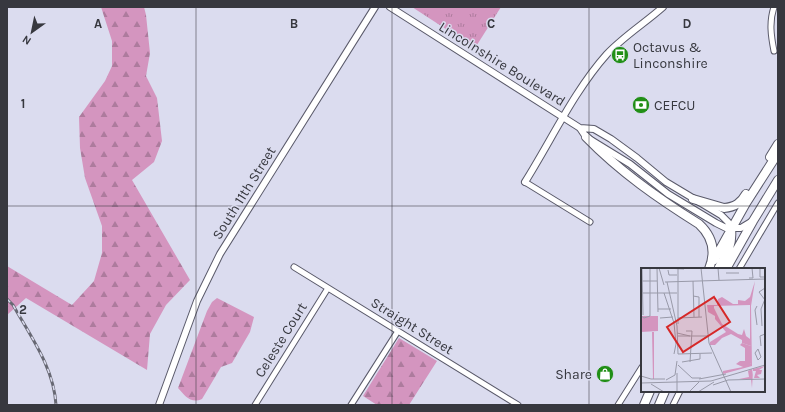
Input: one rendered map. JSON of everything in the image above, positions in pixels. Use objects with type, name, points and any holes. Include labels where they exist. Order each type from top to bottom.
[{"type":"main road","points":[[586,137],[602,154],[631,177],[704,229],[711,241],[713,254],[709,268]]},
{"type":"main road","points":[[693,199],[724,208],[736,205],[742,201],[778,144]]},
{"type":"main road","points":[[710,268],[731,228],[778,153]]},
{"type":"main road","points":[[727,268],[753,220],[778,180]]},
{"type":"main road","points":[[719,268],[729,250],[732,240],[731,228]]},
{"type":"main road","points":[[644,405],[650,392]]},
{"type":"main road","points":[[660,405],[665,392]]},
{"type":"street","name":"South 11th Street","points":[[159,405],[197,301],[220,254],[374,7]]},
{"type":"street","name":"Lincolnshire Boulevard","points":[[390,7],[580,128],[586,137],[630,164],[668,194],[716,223],[726,228],[731,228]]},
{"type":"street","points":[[590,222],[525,182],[563,117],[596,68],[624,38],[663,7]]},
{"type":"street","points":[[774,7],[771,22],[771,33],[774,51]]},
{"type":"street","name":"Lincolnshire Boulevard","points":[[580,128],[594,129],[611,139],[666,182],[721,215],[728,222],[731,228]]},
{"type":"street","points":[[741,268],[778,203]]},
{"type":"street","points":[[731,228],[741,228],[753,220]]},
{"type":"street","name":"Straight Street","points":[[294,267],[518,405]]},
{"type":"street","name":"Celeste Court","points":[[255,405],[328,288]]},
{"type":"street","points":[[351,405],[398,331]]},
{"type":"street","points":[[618,405],[641,369]]},
{"type":"street","points":[[673,405],[680,392]]},
{"type":"green space","points":[[101,7],[144,7],[150,53],[146,76],[157,98],[162,141],[154,162],[132,180],[190,280],[166,305],[150,334],[147,370],[26,298],[7,315],[7,266],[72,305],[94,281],[102,253],[102,226],[85,178],[80,148],[79,117],[105,81],[112,66],[112,41]]},
{"type":"green space","points":[[412,7],[501,7],[475,48]]},
{"type":"green space","points":[[217,298],[254,317],[250,332],[232,363],[221,367],[202,399],[195,401],[188,398],[178,388],[207,311],[212,302]]},
{"type":"green space","points":[[399,338],[437,361],[409,405],[377,405],[363,396]]},
{"type":"railway","points":[[7,299],[13,305],[40,353],[51,378],[56,405]]},
{"type":"place","name":"Octavus & Linconshire","points":[[620,55]]},
{"type":"place","name":"CEFCU","points":[[641,105]]},
{"type":"place","name":"Share","points":[[605,374]]}]
